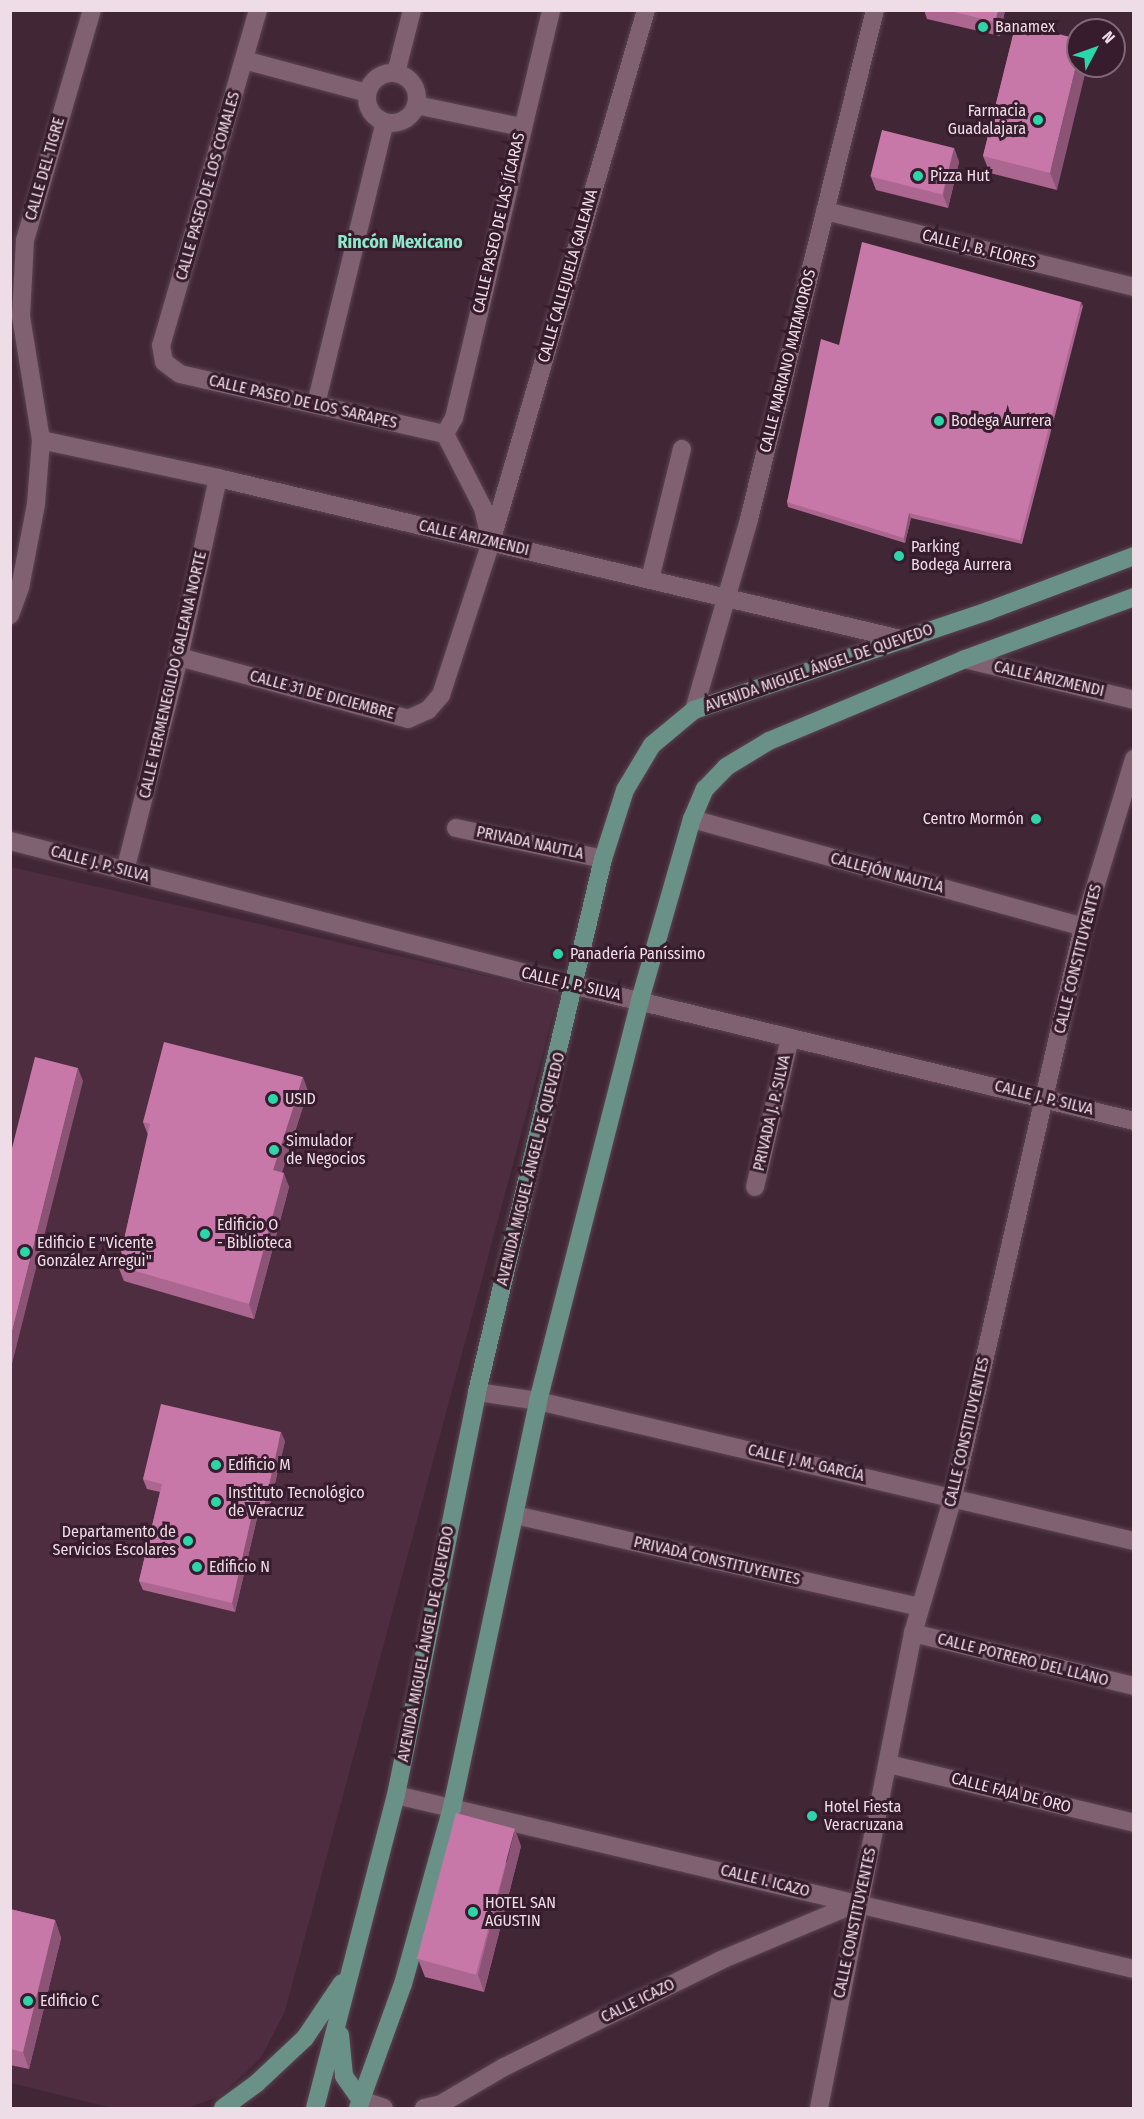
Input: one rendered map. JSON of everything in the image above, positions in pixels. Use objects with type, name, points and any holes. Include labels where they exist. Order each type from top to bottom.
[{"type":"main road","name":"AVENIDA MIGUEL ÁNGEL DE QUEVEDO","points":[[315,2109],[396,1795],[477,1392],[576,986],[603,859],[625,790],[652,745],[694,710],[905,640],[1134,556]]},
{"type":"main road","points":[[360,2104],[403,1984],[452,1807],[538,1401],[640,1000],[692,819],[705,789],[726,767],[770,741],[965,659],[1134,597]]},
{"type":"main road","points":[[223,2109],[257,2083],[305,2038],[350,1972]]},
{"type":"main road","points":[[339,2015],[344,2076],[360,2104]]},
{"type":"street","name":"CALLE DEL TIGRE","points":[[10,615],[20,588],[36,504],[40,440],[21,316],[24,240],[92,10]]},
{"type":"street","name":"CALLE PASEO DE LOS COMALES","points":[[164,362],[161,345],[258,10]]},
{"type":"street","points":[[396,73],[411,10]]},
{"type":"street","name":"CALLE PASEO DE LAS JÍCARAS","points":[[445,434],[454,418],[521,127],[551,10]]},
{"type":"street","name":"CALLE CALLEJUELA GALEANA","points":[[491,542],[646,10]]},
{"type":"street","name":"CALLE MARIANO MATAMOROS","points":[[694,710],[724,596],[749,519],[875,10]]},
{"type":"street","points":[[244,60],[367,93]]},
{"type":"street","points":[[385,122],[369,108],[367,93],[375,79],[396,73]]},
{"type":"street","points":[[385,122],[407,117],[416,105],[415,88],[396,73]]},
{"type":"street","points":[[416,105],[521,127]]},
{"type":"street","points":[[316,404],[385,122]]},
{"type":"street","name":"CALLE J. B. FLORES","points":[[825,212],[1134,287]]},
{"type":"street","points":[[10,226],[24,240]]},
{"type":"street","name":"CALLE PASEO DE LOS SARAPES","points":[[164,362],[180,374],[445,434]]},
{"type":"street","points":[[445,434],[483,508],[491,542]]},
{"type":"street","name":"CALLE ARIZMENDI","points":[[40,440],[218,478],[905,640]]},
{"type":"street","points":[[650,579],[682,448]]},
{"type":"street","name":"CALLE HERMENEGILDO GALEANA NORTE","points":[[125,871],[179,657],[218,478]]},
{"type":"street","name":"CALLE 31 DE DICIEMBRE","points":[[179,657],[408,718],[428,710],[441,695],[491,542]]},
{"type":"street","name":"CALLE ARIZMENDI","points":[[965,659],[1134,700]]},
{"type":"street","name":"CALLE CONSTITUYENTES","points":[[819,2109],[857,1904],[890,1764],[919,1607],[953,1497],[1083,927],[1134,759]]},
{"type":"street","name":"CALLEJÓN NAUTLA","points":[[692,819],[1083,927]]},
{"type":"street","name":"PRIVADA NAUTLA","points":[[456,828],[603,859]]},
{"type":"street","name":"CALLE J. P. SILVA","points":[[10,841],[576,986],[1045,1097],[1134,1121]]},
{"type":"street","name":"PRIVADA J. P. SILVA","points":[[754,1187],[789,1038]]},
{"type":"street","name":"CALLE J. M. GARCÍA","points":[[477,1392],[538,1401],[1134,1541]]},
{"type":"street","name":"PRIVADA CONSTITUYENTES","points":[[515,1515],[919,1607]]},
{"type":"street","name":"CALLE POTRERO DEL LLANO","points":[[913,1633],[1134,1686]]},
{"type":"street","name":"CALLE FAJA DE ORO","points":[[890,1764],[1134,1823]]},
{"type":"street","name":"CALLE I. ICAZO","points":[[396,1795],[1134,1969]]},
{"type":"street","name":"CALLE ICAZO","points":[[424,2109],[441,2104],[504,2067],[721,1960],[857,1904]]},
{"type":"street","points":[[360,2104],[384,2109]]},
{"type":"shaded area","name":"Instituto Tecnológico de Veracruz","points":[[11,867],[559,993],[285,2011],[261,2058],[220,2096],[187,2108],[112,2108],[11,2083]]},
{"type":"building","points":[[946,10],[998,10],[995,22]]},
{"type":"building","name":"Farmacia Guadalajara","points":[[1016,23],[1066,36],[1066,78],[1073,78],[1050,173],[983,156]]},
{"type":"building","name":"Pizza Hut","points":[[882,130],[954,148],[942,194],[870,177]]},
{"type":"building","name":"Bodega Aurrera","points":[[862,242],[1081,302],[1020,540],[909,513],[904,538],[787,502],[821,339],[839,345]]},
{"type":"building","points":[[164,1042],[303,1077],[273,1170],[284,1173],[249,1304],[118,1266],[150,1124],[143,1122]]},
{"type":"building","name":"Edificio E \"Vicente González Arregui\"","points":[[35,1057],[78,1068],[10,1340],[10,1156]]},
{"type":"building","points":[[161,1404],[281,1432],[264,1507],[254,1505],[232,1603],[139,1581],[162,1484],[143,1479]]},
{"type":"building","name":"HOTEL SAN AGUSTIN","points":[[456,1813],[515,1829],[476,1975],[417,1959]]},
{"type":"building","name":"Edificio C","points":[[10,1909],[55,1920],[23,2052],[10,2049]]},
{"type":"place","name":"Banamex","points":[[983,27]]},
{"type":"place","name":"Farmacia Guadalajara","points":[[1038,120]]},
{"type":"place","name":"Pizza Hut","points":[[918,176]]},
{"type":"place","name":"Bodega Aurrera","points":[[939,421]]},
{"type":"place","name":"Parking Bodega Aurrera","points":[[899,556]]},
{"type":"place","name":"Centro Mormón","points":[[1036,819]]},
{"type":"place","name":"Panadería Paníssimo","points":[[558,954]]},
{"type":"place","name":"USID","points":[[273,1099]]},
{"type":"place","name":"Simulador de Negocios","points":[[274,1150]]},
{"type":"place","name":"Edificio O - Biblioteca","points":[[205,1234]]},
{"type":"place","name":"Edificio E \"Vicente González Arregui\"","points":[[25,1252]]},
{"type":"place","name":"Edificio M","points":[[216,1465]]},
{"type":"place","name":"Instituto Tecnológico de Veracruz","points":[[216,1502]]},
{"type":"place","name":"Departamento de Servicios Escolares","points":[[188,1541]]},
{"type":"place","name":"Edificio N","points":[[197,1567]]},
{"type":"place","name":"Hotel Fiesta Veracruzana","points":[[812,1816]]},
{"type":"place","name":"HOTEL SAN AGUSTIN","points":[[473,1912]]},
{"type":"place","name":"Edificio C","points":[[28,2001]]},
{"type":"district","name":"Rincón Mexicano","points":[[400,242]]}]
